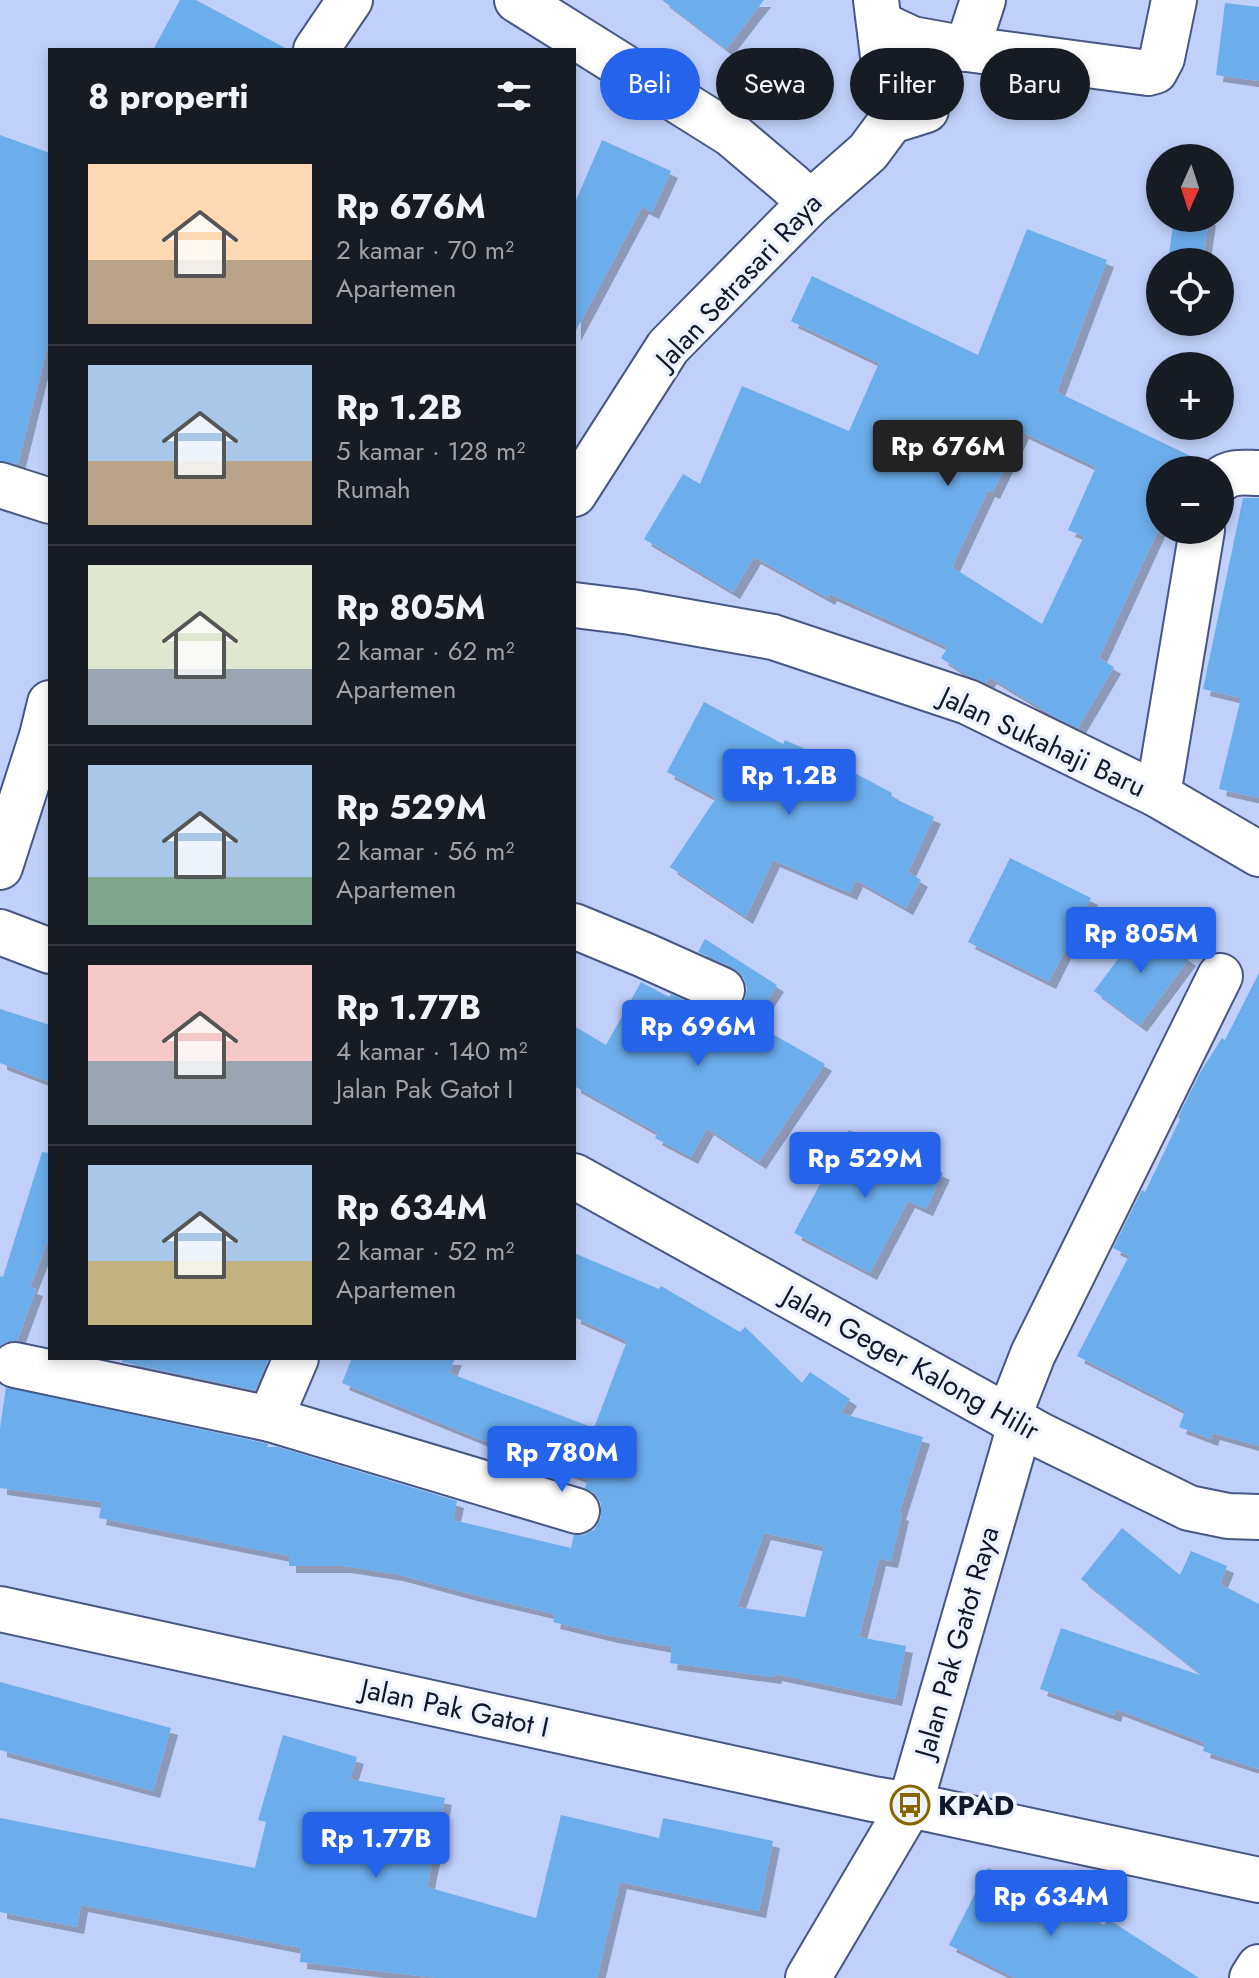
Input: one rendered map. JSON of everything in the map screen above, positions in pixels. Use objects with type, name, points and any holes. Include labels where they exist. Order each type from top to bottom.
[{"type":"street","points":[[317,48],[350,0]]},
{"type":"street","points":[[517,0],[731,134],[810,203]]},
{"type":"street","points":[[967,49],[983,0]]},
{"type":"street","points":[[878,12],[912,39],[1148,73],[1155,71],[1162,58],[1174,0]]},
{"type":"street","name":"Jalan Setrasari Raya","points":[[576,491],[668,347],[810,203],[908,116],[878,12]]},
{"type":"street","points":[[1234,473],[1259,473]]},
{"type":"street","points":[[0,485],[48,500]]},
{"type":"street","name":"Jalan Sukahaji Baru","points":[[576,605],[773,637],[968,702],[1158,795],[1200,544]]},
{"type":"street","points":[[0,867],[47,726]]},
{"type":"street","points":[[1158,795],[1259,854]]},
{"type":"street","points":[[576,927],[722,990]]},
{"type":"street","points":[[0,932],[48,950]]},
{"type":"street","name":"Jalan Pak Gatot Raya","points":[[808,1978],[910,1805],[1033,1354],[1220,976]]},
{"type":"street","name":"Jalan Geger Kalong Hilir","points":[[576,1177],[1014,1422],[1189,1508],[1228,1516],[1259,1517]]},
{"type":"street","points":[[270,1419],[295,1360]]},
{"type":"street","points":[[15,1365],[270,1419],[577,1511]]},
{"type":"street","name":"Jalan Pak Gatot I","points":[[0,1609],[810,1786],[1259,1880]]},
{"type":"street","points":[[1252,1978],[1259,1967]]},
{"type":"building","points":[[180,0],[196,0],[285,48],[154,48]]},
{"type":"building","points":[[662,0],[764,0],[725,48]]},
{"type":"building","points":[[1225,3],[1259,7],[1259,81],[1216,75]]},
{"type":"building","points":[[0,135],[48,152],[48,344],[18,464],[0,461]]},
{"type":"building","points":[[602,140],[671,171],[652,212],[642,207],[576,330],[576,200]]},
{"type":"building","points":[[1027,229],[1107,260],[1057,392],[1146,435],[1146,440],[1157,440],[1190,456],[1146,456],[1146,544],[1152,544],[1099,658],[1114,667],[1078,728],[990,677],[986,683],[967,675],[941,658],[948,647],[830,594],[828,598],[754,557],[733,592],[644,539],[683,474],[700,484],[742,386],[849,431],[879,363],[791,321],[812,276],[978,355]],"holes":[[[1022,432],[1096,467],[1068,530],[1084,536],[1042,624],[952,567],[988,490],[993,492]]]},
{"type":"building","points":[[1172,232],[1207,232],[1205,248],[1170,248]]},
{"type":"building","points":[[1243,498],[1259,498],[1259,798],[1219,789],[1241,698],[1203,689]]},
{"type":"building","points":[[704,702],[783,744],[785,740],[836,763],[892,793],[891,797],[934,817],[908,872],[921,880],[906,908],[856,880],[850,893],[773,860],[746,917],[670,867],[716,798],[667,772]]},
{"type":"building","points":[[1010,858],[1091,898],[1049,982],[968,942]]},
{"type":"building","points":[[1143,926],[1189,959],[1140,1025],[1094,991]]},
{"type":"building","points":[[705,939],[777,985],[753,1023],[825,1064],[759,1162],[707,1128],[691,1157],[655,1138],[658,1133],[576,1087],[576,1027],[606,1045],[641,982],[669,997],[671,994],[713,1013],[725,1015],[737,1010],[745,999],[747,988],[743,976],[732,967],[698,952]]},
{"type":"building","points":[[1259,973],[1259,1446],[1213,1433],[1211,1439],[1179,1427],[1185,1411],[1077,1356],[1129,1256],[1113,1248],[1142,1190],[1145,1192],[1201,1071],[1222,1038],[1225,1040]]},
{"type":"building","points":[[0,1009],[48,1024],[48,1081],[0,1063]]},
{"type":"building","points":[[849,1130],[943,1173],[926,1209],[908,1201],[870,1273],[794,1233]]},
{"type":"building","points":[[42,1152],[48,1153],[48,1241],[30,1287],[36,1289],[17,1341],[8,1341],[0,1346],[0,1276],[3,1277]]},
{"type":"building","points":[[576,1254],[659,1289],[661,1286],[740,1332],[745,1327],[802,1383],[810,1372],[850,1399],[841,1413],[923,1437],[899,1513],[902,1514],[891,1561],[879,1559],[859,1637],[906,1646],[895,1699],[775,1674],[774,1677],[670,1663],[672,1647],[553,1622],[555,1614],[396,1574],[344,1566],[289,1566],[289,1556],[99,1518],[102,1502],[0,1488],[0,1428],[6,1387],[268,1444],[267,1447],[278,1447],[457,1501],[453,1520],[571,1548],[574,1535],[584,1535],[594,1530],[601,1517],[601,1504],[596,1494],[585,1488],[588,1479],[342,1383],[351,1360],[454,1360],[449,1373],[594,1428],[627,1341],[576,1318]],"holes":[[[764,1533],[824,1546],[805,1617],[737,1607]]]},
{"type":"building","points":[[122,1360],[268,1360],[255,1390]]},
{"type":"building","points":[[1122,1528],[1180,1575],[1191,1551],[1227,1566],[1220,1584],[1259,1604],[1259,1769],[1203,1751],[1205,1743],[1116,1709],[1114,1715],[1040,1689],[1061,1628],[1203,1676],[1081,1579]]},
{"type":"building","points":[[0,1682],[171,1728],[153,1791],[0,1750]]},
{"type":"building","points":[[283,1735],[357,1757],[350,1779],[445,1798],[427,1887],[536,1918],[561,1815],[659,1838],[663,1818],[773,1841],[759,1911],[620,1882],[597,1978],[437,1978],[300,1962],[301,1948],[81,1905],[77,1927],[0,1912],[0,1818],[255,1868],[266,1822],[258,1820]]},
{"type":"building","points":[[988,1868],[1104,1925],[1108,1919],[1199,1978],[1015,1978],[949,1945]]},
{"type":"place","name":"KPAD","points":[[910,1805]]}]
